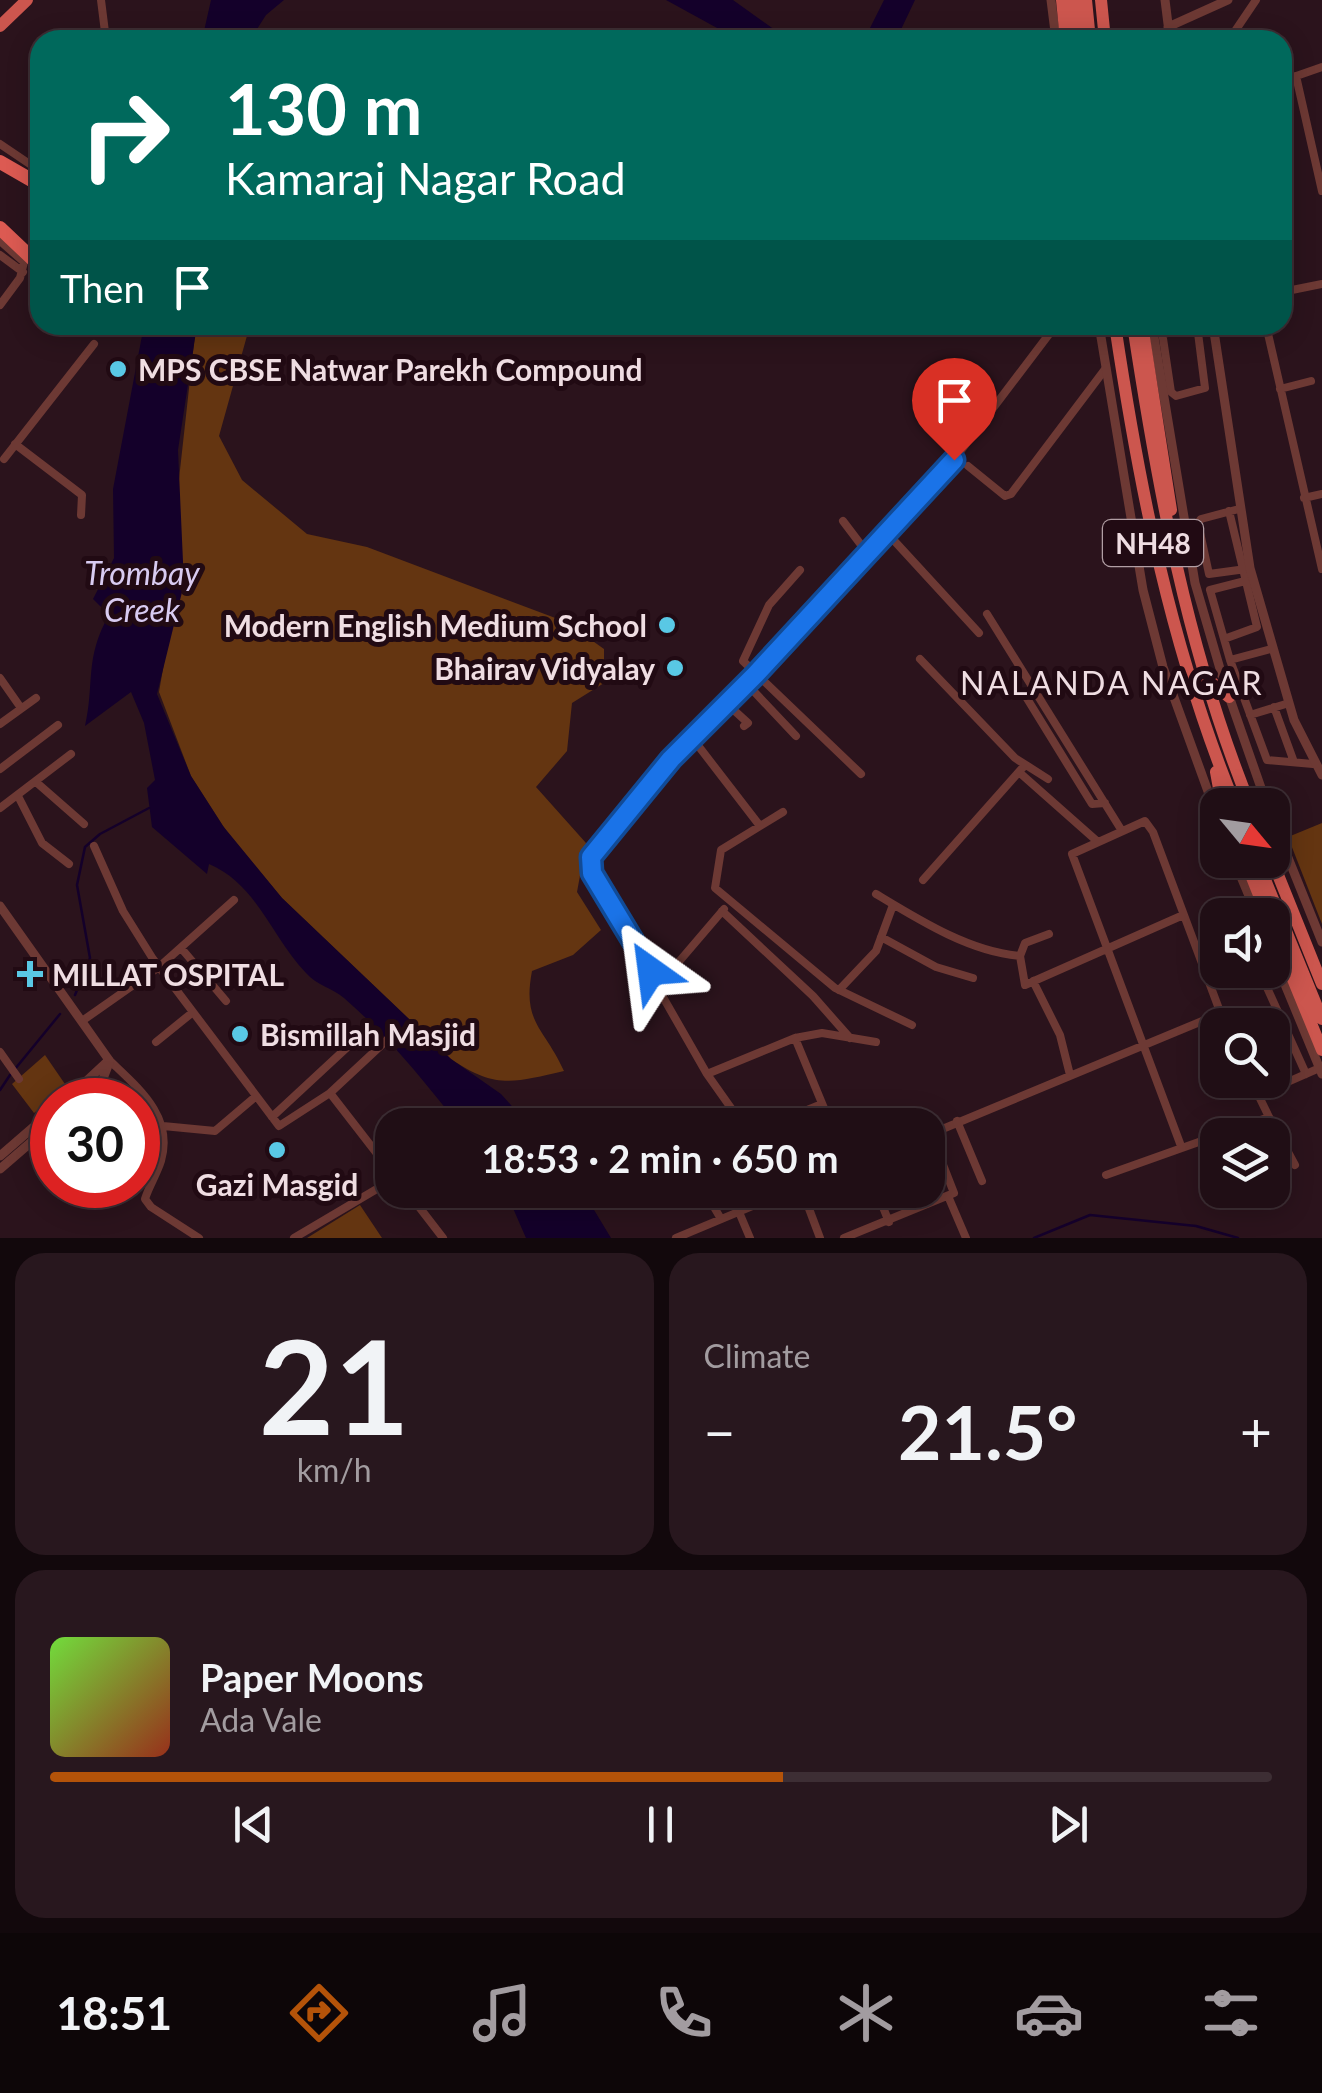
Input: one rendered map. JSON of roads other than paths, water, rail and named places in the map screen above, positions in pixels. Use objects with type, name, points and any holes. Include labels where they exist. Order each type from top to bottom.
[{"type":"highway","points":[[0,26],[27,0]]},
{"type":"highway","points":[[1062,0],[1065,30]]},
{"type":"highway","points":[[1074,0],[1077,30]]},
{"type":"highway","points":[[1086,0],[1089,30]]},
{"type":"highway","points":[[1104,0],[1107,30]]},
{"type":"highway","points":[[0,162],[30,179]]},
{"type":"highway","points":[[0,228],[30,256]]},
{"type":"highway","name":"NH48","points":[[1116,335],[1138,480],[1178,647],[1214,755],[1237,788]]},
{"type":"highway","name":"NH48","points":[[1135,335],[1172,560],[1224,735],[1233,788]]},
{"type":"highway","points":[[1144,335],[1174,523],[1172,560]]},
{"type":"highway","points":[[1206,678],[1229,696]]},
{"type":"highway","points":[[1224,735],[1250,788]]},
{"type":"highway","points":[[1214,755],[1219,788]]},
{"type":"highway","points":[[1264,878],[1322,1020]]},
{"type":"highway","points":[[1279,878],[1322,984]]},
{"type":"highway","points":[[1287,878],[1322,964]]},
{"type":"highway","points":[[1290,972],[1322,1050]]},
{"type":"street","points":[[101,0],[105,30]]},
{"type":"street","points":[[1051,0],[1055,30]]},
{"type":"street","points":[[1166,0],[1168,30]]},
{"type":"street","points":[[1168,27],[1228,0]]},
{"type":"street","points":[[1236,30],[1256,0]]},
{"type":"street","points":[[1292,78],[1322,66]]},
{"type":"street","points":[[1296,76],[1322,191]]},
{"type":"street","points":[[0,144],[30,164]]},
{"type":"street","points":[[0,242],[24,262],[23,272],[0,305]]},
{"type":"street","points":[[0,255],[23,272]]},
{"type":"street","points":[[1292,290],[1322,284]]},
{"type":"street","points":[[731,1108],[592,873],[590,863],[671,759],[756,674],[954,460],[1048,335]]},
{"type":"street","points":[[1101,335],[1143,590],[1170,686],[1207,788]]},
{"type":"street","points":[[1154,335],[1195,583],[1261,788]]},
{"type":"street","points":[[1164,335],[1172,393],[1203,392],[1198,335]]},
{"type":"street","points":[[1213,335],[1234,510],[1257,627],[1224,640]]},
{"type":"street","points":[[1268,335],[1322,569]]},
{"type":"street","points":[[4,459],[94,344]]},
{"type":"street","points":[[968,466],[1005,496],[1011,494],[1106,368]]},
{"type":"street","points":[[1204,383],[1220,381]]},
{"type":"street","points":[[1280,389],[1311,382]]},
{"type":"street","points":[[15,444],[82,495],[81,516]]},
{"type":"street","points":[[1304,498],[1322,494]]},
{"type":"street","points":[[1234,510],[1198,520],[1208,573],[1247,574]]},
{"type":"street","points":[[843,520],[868,554]]},
{"type":"street","points":[[888,534],[979,633]]},
{"type":"street","points":[[800,570],[768,605],[756,638],[743,658],[744,664],[861,774]]},
{"type":"street","points":[[1247,574],[1210,590],[1230,660],[1267,760],[1313,764]]},
{"type":"street","points":[[1247,574],[1289,703],[1313,764],[1322,775]]},
{"type":"street","points":[[987,614],[1122,831]]},
{"type":"street","points":[[1230,660],[1271,649]]},
{"type":"street","points":[[920,658],[1023,769],[1098,842]]},
{"type":"street","points":[[0,678],[20,708]]},
{"type":"street","points":[[746,684],[796,736]]},
{"type":"street","points":[[1023,692],[1092,804],[1105,803]]},
{"type":"street","points":[[0,724],[36,698]]},
{"type":"street","points":[[1250,714],[1289,703]]},
{"type":"street","points":[[726,704],[748,723],[744,726]]},
{"type":"street","points":[[1274,707],[1294,762]]},
{"type":"street","points":[[0,769],[58,725]]},
{"type":"street","points":[[692,740],[760,826]]},
{"type":"street","points":[[0,808],[71,754]]},
{"type":"street","points":[[1023,769],[1048,779]]},
{"type":"street","points":[[923,880],[1023,769]]},
{"type":"street","points":[[36,782],[84,824]]},
{"type":"street","points":[[18,796],[45,846],[68,864]]},
{"type":"street","points":[[783,812],[718,853],[716,888],[839,990],[912,1025]]},
{"type":"street","points":[[1181,1146],[1072,854],[1145,820],[1153,832],[1217,1008]]},
{"type":"street","points":[[94,846],[123,910],[159,967],[279,1126],[330,1093],[389,1038]]},
{"type":"street","points":[[1290,863],[1322,942]]},
{"type":"street","points":[[876,894],[979,947],[1020,956]]},
{"type":"street","points":[[82,1022],[159,967],[234,900]]},
{"type":"street","points":[[659,984],[730,902]]},
{"type":"street","points":[[839,990],[873,955],[893,905]]},
{"type":"street","points":[[0,906],[109,1060],[146,1096],[163,1126],[161,1161],[144,1198],[151,1207],[199,1238]]},
{"type":"street","points":[[722,911],[813,996],[851,1038]]},
{"type":"street","points":[[1049,934],[1025,943],[1020,956],[1025,984],[1181,916]]},
{"type":"street","points":[[881,937],[936,966],[973,978]]},
{"type":"street","points":[[180,948],[226,1001]]},
{"type":"street","points":[[1033,982],[1060,1035],[1070,1074]]},
{"type":"street","points":[[1267,988],[1306,1074]]},
{"type":"street","points":[[1287,988],[1321,1070],[1290,1081]]},
{"type":"street","points":[[156,1042],[193,1012]]},
{"type":"street","points":[[945,1127],[1200,1022]]},
{"type":"street","points":[[272,1117],[369,1027]]},
{"type":"street","points":[[708,1074],[795,1038],[822,1032],[876,1042]]},
{"type":"street","points":[[795,1038],[824,1108]]},
{"type":"street","points":[[0,1052],[19,1079]]},
{"type":"street","points":[[90,1078],[109,1060]]},
{"type":"street","points":[[102,1078],[109,1060]]},
{"type":"street","points":[[330,1093],[375,1153]]},
{"type":"street","points":[[163,1126],[215,1132],[256,1097]]},
{"type":"street","points":[[1260,1098],[1294,1166]]},
{"type":"street","points":[[812,1108],[822,1104]]},
{"type":"street","points":[[1106,1175],[1269,1117]]},
{"type":"street","points":[[957,1121],[982,1181]]},
{"type":"street","points":[[0,1156],[30,1131]]},
{"type":"street","points":[[0,1168],[30,1143]]},
{"type":"street","points":[[844,1238],[954,1193],[945,1172]]},
{"type":"street","points":[[294,1238],[375,1187]]},
{"type":"street","points":[[948,1196],[966,1238]]},
{"type":"street","points":[[420,1208],[443,1238]]},
{"type":"street","points":[[714,1208],[720,1220]]},
{"type":"street","points":[[676,1238],[749,1208]]},
{"type":"street","points":[[809,1208],[820,1238]]},
{"type":"street","points":[[880,1208],[886,1238]]},
{"type":"street","points":[[740,1212],[750,1238]]},
{"type":"water","points":[[211,0],[284,0],[266,15],[256,30],[204,30]]},
{"type":"water","points":[[666,0],[733,0],[775,30],[721,30]]},
{"type":"water","points":[[884,0],[915,0],[901,30],[869,30]]},
{"type":"water","name":"Trombay Creek","points":[[142,335],[195,335],[178,450],[184,584],[157,694],[191,776],[223,826],[282,898],[451,1059],[501,1094],[514,1108],[445,1108],[375,1028],[344,998],[306,973],[240,885],[209,864],[207,874],[152,827],[147,788],[155,780],[144,723],[131,692],[85,726],[93,658],[109,615],[93,599],[114,558],[113,489]]},
{"type":"water","points":[[513,1208],[593,1208],[611,1238],[526,1238]]},
{"type":"waterway","points":[[75,995],[90,958],[77,885],[85,847],[100,834],[149,808]]},
{"type":"waterway","points":[[15,1069],[60,1014]]},
{"type":"waterway","points":[[0,1090],[10,1075]]},
{"type":"waterway","points":[[1034,1238],[1090,1215],[1196,1226],[1238,1238]]},
{"type":"place","name":"MPS CBSE Natwar Parekh Compound","points":[[118,369]]},
{"type":"place","name":"Modern English Medium School","points":[[667,625]]},
{"type":"place","name":"Bhairav Vidyalay","points":[[675,668]]},
{"type":"place","name":"MILLAT OSPITAL","points":[[30,974]]},
{"type":"place","name":"Bismillah Masjid","points":[[240,1034]]},
{"type":"place","name":"Gazi Masgid","points":[[277,1150]]},
{"type":"district","name":"NALANDA NAGAR","points":[[1112,682]]}]
